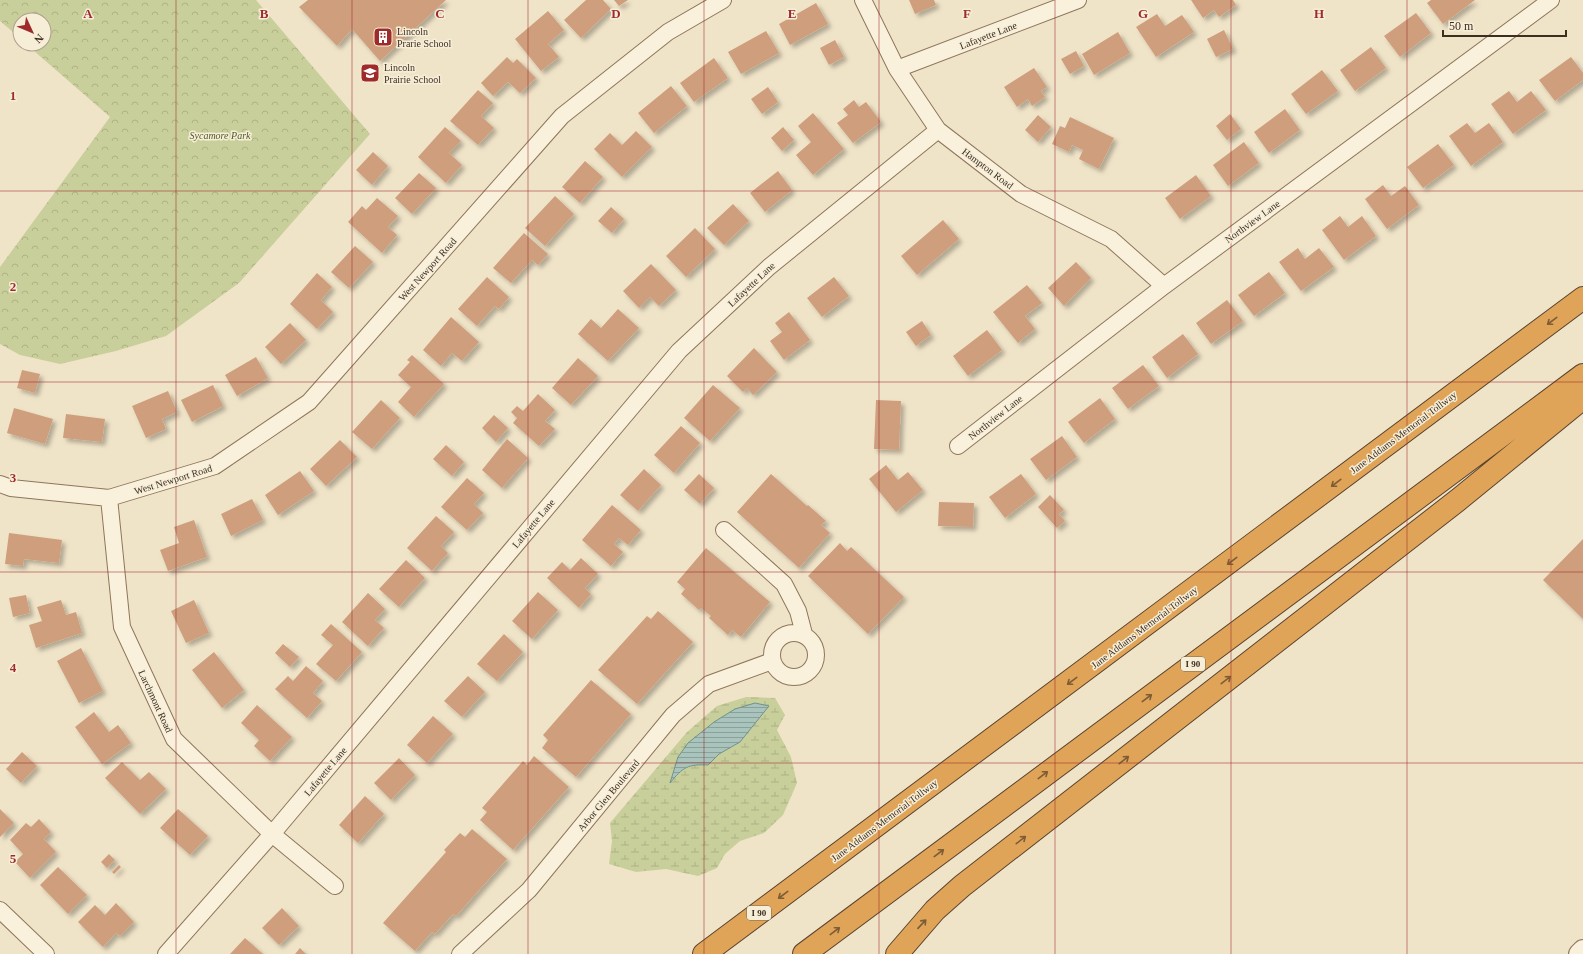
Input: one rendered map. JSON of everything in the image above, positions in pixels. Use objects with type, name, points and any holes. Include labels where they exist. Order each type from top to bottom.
[{"type":"highway","name":"Jane Addams Memorial Tollway","points":[[704,954],[1583,298]]},
{"type":"highway","name":"I 90","points":[[804,954],[1583,375]]},
{"type":"highway","points":[[897,954],[930,914],[962,886],[1458,500],[1583,398]]},
{"type":"street","name":"West Newport Road","points":[[109,498],[215,466],[309,402],[562,116],[668,32],[723,0]]},
{"type":"street","name":"Hampton Road","points":[[863,0],[897,69],[938,130],[1020,194],[1111,239],[1164,286]]},
{"type":"street","name":"Lafayette Lane","points":[[897,69],[1078,0]]},
{"type":"street","name":"Northview Lane","points":[[958,446],[1164,286],[1551,0]]},
{"type":"street","name":"Lafayette Lane","points":[[166,954],[272,834],[679,351],[769,267],[938,130]]},
{"type":"street","points":[[0,484],[11,488],[109,498]]},
{"type":"street","name":"Larchmont Road","points":[[109,498],[122,627],[174,739],[272,834],[335,886]]},
{"type":"street","points":[[724,530],[784,584],[798,611],[804,634]]},
{"type":"street","points":[[792,632],[804,634],[810,639],[817,652],[813,668],[808,673],[795,678],[780,672],[772,661],[772,653],[778,639],[785,634],[792,632]]},
{"type":"street","name":"Arbor Glen Boulevard","points":[[460,954],[529,890],[673,715],[709,684],[772,661]]},
{"type":"street","points":[[0,910],[46,954]]},
{"type":"street","points":[[1579,954],[1583,950]]},
{"type":"green space","name":"Sycamore Park","points":[[0,0],[256,0],[370,134],[239,283],[166,336],[116,351],[60,364],[20,355],[0,344],[0,267],[110,117],[35,52],[52,52],[52,12],[12,12],[12,31],[0,21]]},
{"type":"green space","points":[[746,697],[775,698],[785,715],[777,730],[791,757],[797,783],[783,815],[764,833],[740,841],[725,854],[717,868],[698,876],[666,869],[636,872],[609,864],[612,841],[610,823],[687,732],[717,706]]},
{"type":"water","points":[[755,703],[769,706],[740,742],[719,754],[708,765],[695,765],[682,770],[670,783],[678,757],[688,743],[714,722],[735,709]]},
{"type":"building","name":"Lincoln Prarie School","points":[[308,0],[446,0],[380,61],[352,29],[337,46],[299,7]]},
{"type":"building","points":[[586,0],[603,0],[611,9],[581,38],[564,20]]},
{"type":"building","points":[[614,0],[628,0],[619,6]]},
{"type":"building","points":[[909,0],[934,0],[936,5],[915,14]]},
{"type":"building","points":[[1191,0],[1233,0],[1236,5],[1219,17],[1214,10],[1203,18]]},
{"type":"building","points":[[1431,0],[1475,0],[1443,24],[1427,3]]},
{"type":"building","points":[[816,3],[828,24],[790,45],[779,24]]},
{"type":"building","points":[[548,11],[564,30],[548,44],[559,57],[541,71],[515,39]]},
{"type":"building","points":[[1416,13],[1431,33],[1400,57],[1384,36]]},
{"type":"building","points":[[1157,14],[1165,26],[1182,15],[1194,32],[1156,57],[1136,27]]},
{"type":"building","points":[[1224,30],[1233,49],[1216,57],[1207,39]]},
{"type":"building","points":[[766,31],[779,53],[741,74],[728,52]]},
{"type":"building","points":[[1118,32],[1130,53],[1094,75],[1082,54]]},
{"type":"building","points":[[835,40],[844,57],[829,65],[820,48]]},
{"type":"building","points":[[1371,47],[1386,68],[1355,91],[1340,70]]},
{"type":"building","points":[[1076,51],[1084,66],[1070,74],[1061,59]]},
{"type":"building","points":[[507,57],[513,63],[517,59],[536,78],[520,93],[508,82],[493,96],[481,83]]},
{"type":"building","points":[[1571,57],[1583,73],[1583,80],[1555,101],[1539,80]]},
{"type":"building","points":[[714,58],[728,78],[694,102],[680,83]]},
{"type":"building","points":[[1034,68],[1047,87],[1041,91],[1045,97],[1032,106],[1028,99],[1017,107],[1004,87]]},
{"type":"building","points":[[1322,70],[1338,91],[1306,114],[1291,94]]},
{"type":"building","points":[[671,86],[687,106],[654,133],[638,113]]},
{"type":"building","points":[[768,87],[778,102],[762,114],[751,99]]},
{"type":"building","points":[[478,90],[493,103],[481,116],[494,128],[478,145],[450,121]]},
{"type":"building","points":[[1509,91],[1517,102],[1531,91],[1546,110],[1513,134],[1491,104]]},
{"type":"building","points":[[854,100],[859,107],[866,102],[881,122],[853,143],[837,123],[848,115],[843,109]]},
{"type":"building","points":[[1285,109],[1300,130],[1269,153],[1254,132]]},
{"type":"building","points":[[813,113],[844,149],[813,175],[796,155],[811,142],[798,126]]},
{"type":"building","points":[[1230,114],[1241,129],[1227,140],[1216,126]]},
{"type":"building","points":[[1038,115],[1051,127],[1038,142],[1025,130]]},
{"type":"building","points":[[1070,117],[1114,138],[1099,169],[1079,159],[1083,150],[1072,145],[1069,152],[1052,144],[1060,126],[1065,128]]},
{"type":"building","points":[[1467,123],[1475,133],[1489,123],[1503,142],[1471,166],[1449,136]]},
{"type":"building","points":[[445,127],[461,141],[449,153],[462,165],[446,183],[418,157]]},
{"type":"building","points":[[783,127],[794,140],[782,151],[771,138]]},
{"type":"building","points":[[636,131],[652,147],[622,177],[594,149],[610,133],[622,145]]},
{"type":"building","points":[[1244,142],[1259,163],[1228,186],[1213,165]]},
{"type":"building","points":[[1438,144],[1454,165],[1423,188],[1407,167]]},
{"type":"building","points":[[373,152],[388,166],[372,185],[356,170]]},
{"type":"building","points":[[585,161],[603,177],[580,203],[562,187]]},
{"type":"building","points":[[778,171],[792,190],[765,212],[750,193]]},
{"type":"building","points":[[419,173],[436,188],[412,214],[395,198]]},
{"type":"building","points":[[1196,175],[1211,196],[1180,219],[1165,198]]},
{"type":"building","points":[[1383,185],[1391,196],[1405,186],[1419,205],[1387,229],[1365,199]]},
{"type":"building","points":[[555,196],[574,214],[545,246],[525,228]]},
{"type":"building","points":[[377,198],[398,216],[388,227],[397,235],[382,253],[348,222],[362,206],[366,210]]},
{"type":"building","points":[[733,204],[749,221],[724,245],[707,228]]},
{"type":"building","points":[[611,207],[624,219],[612,233],[598,221]]},
{"type":"building","points":[[1340,216],[1348,227],[1362,216],[1376,236],[1344,260],[1322,230]]},
{"type":"building","points":[[943,220],[959,239],[917,275],[901,256]]},
{"type":"building","points":[[695,228],[715,249],[686,277],[666,256]]},
{"type":"building","points":[[524,233],[548,254],[538,265],[532,260],[511,283],[493,268]]},
{"type":"building","points":[[355,246],[373,262],[349,288],[331,272]]},
{"type":"building","points":[[1298,248],[1305,259],[1319,248],[1334,267],[1301,291],[1279,262]]},
{"type":"building","points":[[1076,262],[1091,278],[1064,306],[1048,288]]},
{"type":"building","points":[[651,264],[676,290],[659,306],[650,297],[639,308],[623,291]]},
{"type":"building","points":[[1269,272],[1285,293],[1254,316],[1238,295]]},
{"type":"building","points":[[317,273],[332,287],[321,300],[333,312],[317,329],[290,304]]},
{"type":"building","points":[[487,277],[509,297],[499,309],[495,306],[477,326],[458,309]]},
{"type":"building","points":[[834,277],[849,296],[822,317],[807,298]]},
{"type":"building","points":[[1027,285],[1042,303],[1025,316],[1035,329],[1018,343],[993,312]]},
{"type":"building","points":[[1227,300],[1243,321],[1211,344],[1196,323]]},
{"type":"building","points":[[618,309],[639,328],[608,361],[578,334],[591,319],[601,328]]},
{"type":"building","points":[[789,312],[810,340],[784,360],[770,341],[782,332],[775,323]]},
{"type":"building","points":[[451,317],[479,342],[462,361],[452,353],[441,366],[423,350]]},
{"type":"building","points":[[922,321],[931,335],[916,346],[906,332]]},
{"type":"building","points":[[290,323],[306,340],[281,364],[265,347]]},
{"type":"building","points":[[987,330],[1002,350],[968,376],[953,356]]},
{"type":"building","points":[[1183,334],[1198,354],[1167,378],[1152,357]]},
{"type":"building","points":[[754,348],[777,372],[753,395],[747,388],[743,392],[727,376]]},
{"type":"building","points":[[412,355],[444,384],[414,417],[398,402],[411,387],[398,375],[410,362],[407,360]]},
{"type":"building","points":[[256,357],[268,378],[237,396],[225,375]]},
{"type":"building","points":[[578,358],[598,376],[571,405],[552,388]]},
{"type":"building","points":[[1143,365],[1159,386],[1128,409],[1112,388]]},
{"type":"building","points":[[22,370],[40,374],[35,393],[17,388]]},
{"type":"building","points":[[213,385],[223,406],[192,422],[181,400]]},
{"type":"building","points":[[713,385],[740,408],[710,441],[684,418]]},
{"type":"building","points":[[168,391],[177,412],[162,419],[166,429],[146,438],[132,406]]},
{"type":"building","points":[[538,394],[555,410],[545,421],[555,429],[539,446],[513,423],[517,418],[511,412],[517,406],[523,411]]},
{"type":"building","points":[[1100,398],[1115,419],[1084,443],[1068,422]]},
{"type":"building","points":[[381,400],[400,418],[372,449],[352,432]]},
{"type":"building","points":[[876,400],[901,401],[899,450],[874,449]]},
{"type":"building","points":[[14,408],[53,419],[45,444],[7,433]]},
{"type":"building","points":[[66,414],[105,419],[102,442],[63,438]]},
{"type":"building","points":[[494,415],[508,428],[496,442],[482,428]]},
{"type":"building","points":[[681,426],[700,443],[674,473],[654,455]]},
{"type":"building","points":[[1062,436],[1077,457],[1046,480],[1030,459]]},
{"type":"building","points":[[507,439],[528,458],[502,488],[482,470]]},
{"type":"building","points":[[340,440],[357,457],[326,486],[310,469]]},
{"type":"building","points":[[446,445],[464,462],[452,476],[433,459]]},
{"type":"building","points":[[886,465],[898,480],[908,472],[923,490],[896,512],[869,479]]},
{"type":"building","points":[[644,469],[661,485],[638,511],[620,495]]},
{"type":"building","points":[[300,471],[314,491],[278,515],[265,495]]},
{"type":"building","points":[[699,474],[714,488],[700,504],[684,490]]},
{"type":"building","points":[[771,474],[826,521],[821,525],[830,533],[799,568],[737,512]]},
{"type":"building","points":[[1021,474],[1036,494],[1005,518],[989,497]]},
{"type":"building","points":[[467,478],[484,493],[474,504],[483,513],[467,530],[441,507]]},
{"type":"building","points":[[1050,495],[1064,510],[1059,514],[1065,521],[1057,528],[1038,507]]},
{"type":"building","points":[[252,499],[263,520],[231,536],[221,514]]},
{"type":"building","points":[[939,502],[974,503],[973,527],[938,526]]},
{"type":"building","points":[[612,505],[641,530],[628,545],[619,538],[614,544],[623,552],[611,566],[582,540]]},
{"type":"building","points":[[436,516],[454,532],[441,546],[448,553],[432,571],[407,548]]},
{"type":"building","points":[[194,520],[207,557],[168,571],[160,550],[179,543],[174,527]]},
{"type":"building","points":[[9,533],[62,540],[59,563],[24,559],[23,566],[5,564]]},
{"type":"building","points":[[1583,539],[1583,619],[1543,580]]},
{"type":"building","points":[[840,543],[847,551],[851,547],[904,597],[868,634],[808,576]]},
{"type":"building","points":[[706,548],[770,602],[741,637],[732,630],[728,635],[709,618],[711,616],[701,608],[699,610],[681,594],[685,589],[677,582]]},
{"type":"building","points":[[581,558],[598,574],[585,588],[591,594],[579,608],[547,578],[562,562],[570,570]]},
{"type":"building","points":[[406,560],[425,578],[399,607],[379,589]]},
{"type":"building","points":[[538,592],[558,610],[532,639],[512,621]]},
{"type":"building","points":[[368,593],[385,609],[375,620],[384,628],[368,646],[342,622]]},
{"type":"building","points":[[26,595],[30,613],[13,617],[9,598]]},
{"type":"building","points":[[61,600],[66,615],[76,612],[82,633],[36,648],[29,625],[42,621],[37,607]]},
{"type":"building","points":[[194,600],[209,633],[186,643],[171,611]]},
{"type":"building","points":[[658,611],[693,642],[637,704],[598,670],[647,616],[651,619]]},
{"type":"building","points":[[331,624],[362,652],[336,681],[316,664],[333,645],[321,635]]},
{"type":"building","points":[[504,634],[523,652],[497,681],[477,664]]},
{"type":"building","points":[[283,644],[299,657],[290,667],[275,653]]},
{"type":"building","points":[[81,648],[103,691],[79,703],[57,661]]},
{"type":"building","points":[[214,652],[244,690],[222,708],[192,670]]},
{"type":"building","points":[[306,666],[323,681],[313,693],[322,701],[307,718],[275,689],[288,676],[293,681]]},
{"type":"building","points":[[468,676],[485,692],[462,717],[444,701]]},
{"type":"building","points":[[591,680],[631,714],[576,777],[542,748],[548,740],[543,735]]},
{"type":"building","points":[[257,705],[292,737],[270,761],[254,746],[259,740],[241,723]]},
{"type":"building","points":[[94,712],[109,732],[118,725],[131,743],[102,764],[75,727]]},
{"type":"building","points":[[433,716],[453,734],[427,763],[407,745]]},
{"type":"building","points":[[22,752],[37,766],[21,783],[6,769]]},
{"type":"building","points":[[534,756],[569,787],[513,850],[480,820],[487,812],[482,808],[523,761],[527,765]]},
{"type":"building","points":[[399,758],[415,775],[391,800],[374,783]]},
{"type":"building","points":[[122,762],[140,780],[149,772],[166,789],[140,814],[105,778]]},
{"type":"building","points":[[365,796],[384,814],[358,843],[339,825]]},
{"type":"building","points":[[0,809],[14,823],[0,837]]},
{"type":"building","points":[[178,809],[208,836],[190,855],[160,828]]},
{"type":"building","points":[[39,819],[51,832],[44,839],[56,852],[30,878],[15,862],[23,854],[10,840],[26,823],[31,827]]},
{"type":"building","points":[[472,829],[507,859],[456,916],[453,914],[435,934],[432,932],[415,951],[383,923],[446,852],[444,850],[460,833],[465,837]]},
{"type":"building","points":[[109,854],[115,860],[107,868],[101,862]]},
{"type":"building","points":[[119,865],[121,867],[114,874],[112,872]]},
{"type":"building","points":[[58,867],[87,895],[68,914],[40,885]]},
{"type":"building","points":[[116,903],[134,922],[120,936],[116,933],[103,947],[78,922],[95,905],[105,915]]},
{"type":"building","points":[[282,908],[299,926],[279,945],[262,928]]},
{"type":"building","points":[[245,938],[263,954],[230,954]]},
{"type":"building","points":[[300,948],[306,954],[295,954]]},
{"type":"place","name":"Lincoln Prarie School","points":[[383,37]]},
{"type":"place","name":"Lincoln Prairie School","points":[[370,73]]}]
